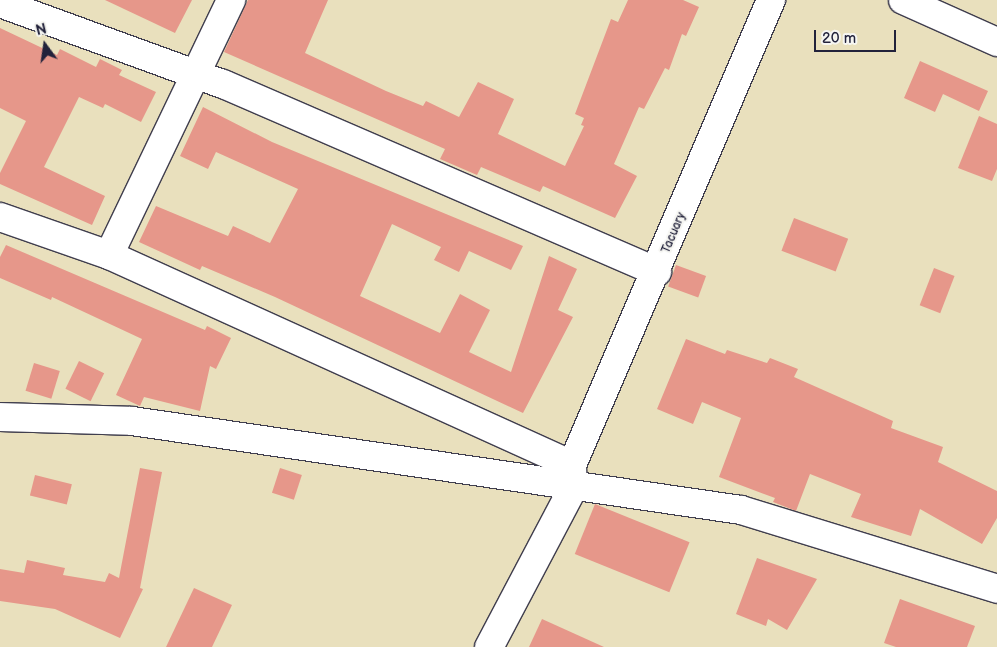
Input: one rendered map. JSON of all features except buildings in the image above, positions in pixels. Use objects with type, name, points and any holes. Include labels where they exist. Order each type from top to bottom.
[{"type":"street","points":[[109,255],[231,0]]},
{"type":"street","name":"Tacuary","points":[[489,647],[572,476],[771,0]]},
{"type":"street","points":[[903,0],[997,42]]},
{"type":"street","points":[[0,3],[196,74],[657,272]]},
{"type":"street","points":[[0,217],[109,255],[572,476]]},
{"type":"street","points":[[0,417],[132,421],[572,476],[741,510],[997,589]]}]
